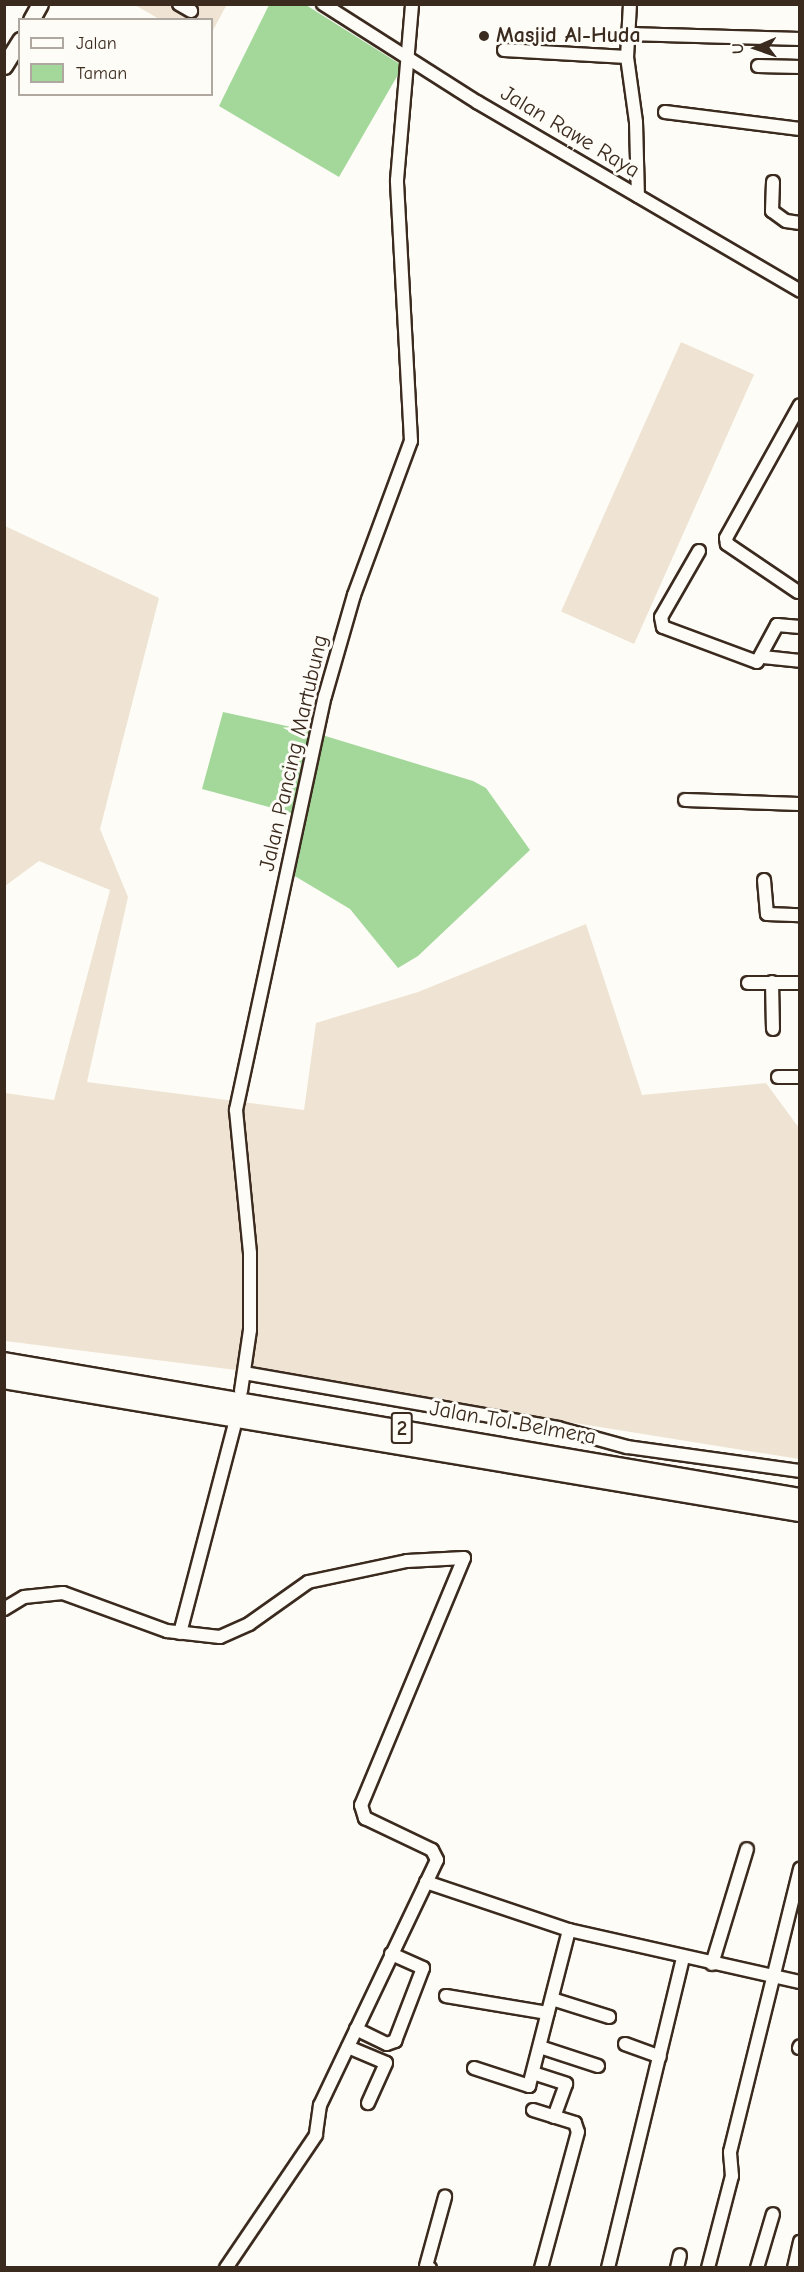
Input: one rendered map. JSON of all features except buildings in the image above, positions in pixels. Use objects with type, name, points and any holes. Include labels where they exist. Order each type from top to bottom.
[{"type":"highway","name":"Jalan Tol Belmera","points":[[4,1362],[800,1497]]},
{"type":"highway","name":"Jalan Tol Belmera","points":[[4,1379],[800,1512]]},
{"type":"main road","points":[[32,18],[40,4]]},
{"type":"main road","points":[[4,66],[18,43]]},
{"type":"street","points":[[179,4],[191,12]]},
{"type":"street","name":"Jalan Rawe Raya","points":[[323,4],[408,59],[800,291]]},
{"type":"street","name":"Jalan Pancing Martubung","points":[[241,1391],[244,1373],[250,1253],[236,1110],[325,696],[354,595],[411,441],[397,180],[412,4]]},
{"type":"street","points":[[630,4],[627,57],[636,122],[638,196]]},
{"type":"street","points":[[628,34],[800,39]]},
{"type":"street","points":[[504,50],[627,57]]},
{"type":"street","points":[[758,66],[800,67]]},
{"type":"street","points":[[665,112],[800,129]]},
{"type":"street","points":[[772,182],[772,211],[786,221],[800,223]]},
{"type":"street","points":[[798,592],[727,544],[726,538],[800,405]]},
{"type":"street","points":[[699,551],[660,624],[753,662],[763,657],[800,661]]},
{"type":"street","points":[[763,657],[777,625],[800,627]]},
{"type":"street","points":[[685,800],[800,804]]},
{"type":"street","points":[[764,880],[767,914],[800,915]]},
{"type":"street","points":[[748,982],[800,983]]},
{"type":"street","points":[[772,982],[773,1029]]},
{"type":"street","points":[[778,1077],[800,1077]]},
{"type":"street","points":[[244,1373],[558,1428],[627,1447],[800,1471]]},
{"type":"street","points":[[180,1634],[234,1426]]},
{"type":"street","points":[[4,1609],[24,1598],[63,1593],[180,1634],[210,1638],[235,1632],[308,1582],[407,1561],[464,1558],[361,1805],[365,1818],[436,1854],[426,1882],[320,2105],[316,2135],[226,2268]]},
{"type":"street","points":[[712,1964],[747,1849]]},
{"type":"street","points":[[708,2268],[732,2176],[730,2152],[800,1869]]},
{"type":"street","points":[[426,1882],[569,1930],[683,1958],[800,1982]]},
{"type":"street","points":[[474,2068],[528,2086],[569,1930]]},
{"type":"street","points":[[356,2029],[387,2043],[395,2041],[423,1968],[391,1954]]},
{"type":"street","points":[[608,2268],[683,1958]]},
{"type":"street","points":[[446,1995],[548,2013]]},
{"type":"street","points":[[552,1999],[609,2017]]},
{"type":"street","points":[[625,2044],[660,2057]]},
{"type":"street","points":[[348,2047],[386,2063],[368,2103]]},
{"type":"street","points":[[540,2047],[598,2066]]},
{"type":"street","points":[[533,2073],[566,2084],[554,2117]]},
{"type":"street","points":[[533,2110],[575,2123],[578,2132],[541,2268]]},
{"type":"street","points":[[430,2268],[426,2266],[445,2197]]},
{"type":"street","points":[[757,2268],[773,2214]]},
{"type":"street","points":[[794,2268],[800,2242]]},
{"type":"street","points":[[677,2268],[680,2255]]},
{"type":"shaded area","points":[[224,4],[226,6],[213,30],[213,18],[157,18],[135,5]]},
{"type":"shaded area","points":[[681,342],[754,375],[634,644],[561,611]]},
{"type":"shaded area","points":[[5,526],[159,598],[100,829],[128,897],[87,1082],[304,1110],[316,1023],[418,992],[586,924],[642,1095],[766,1083],[799,1128],[799,1459],[269,1374],[5,1341],[5,1093],[54,1100],[110,890],[39,861],[5,886]]},
{"type":"green space","points":[[269,5],[306,5],[403,66],[339,177],[219,106]]},
{"type":"green space","points":[[223,712],[309,731],[473,781],[486,788],[530,850],[418,956],[398,968],[350,909],[283,869],[295,814],[202,789]]},
{"type":"place","name":"Masjid Al-Huda","points":[[484,36]]}]
